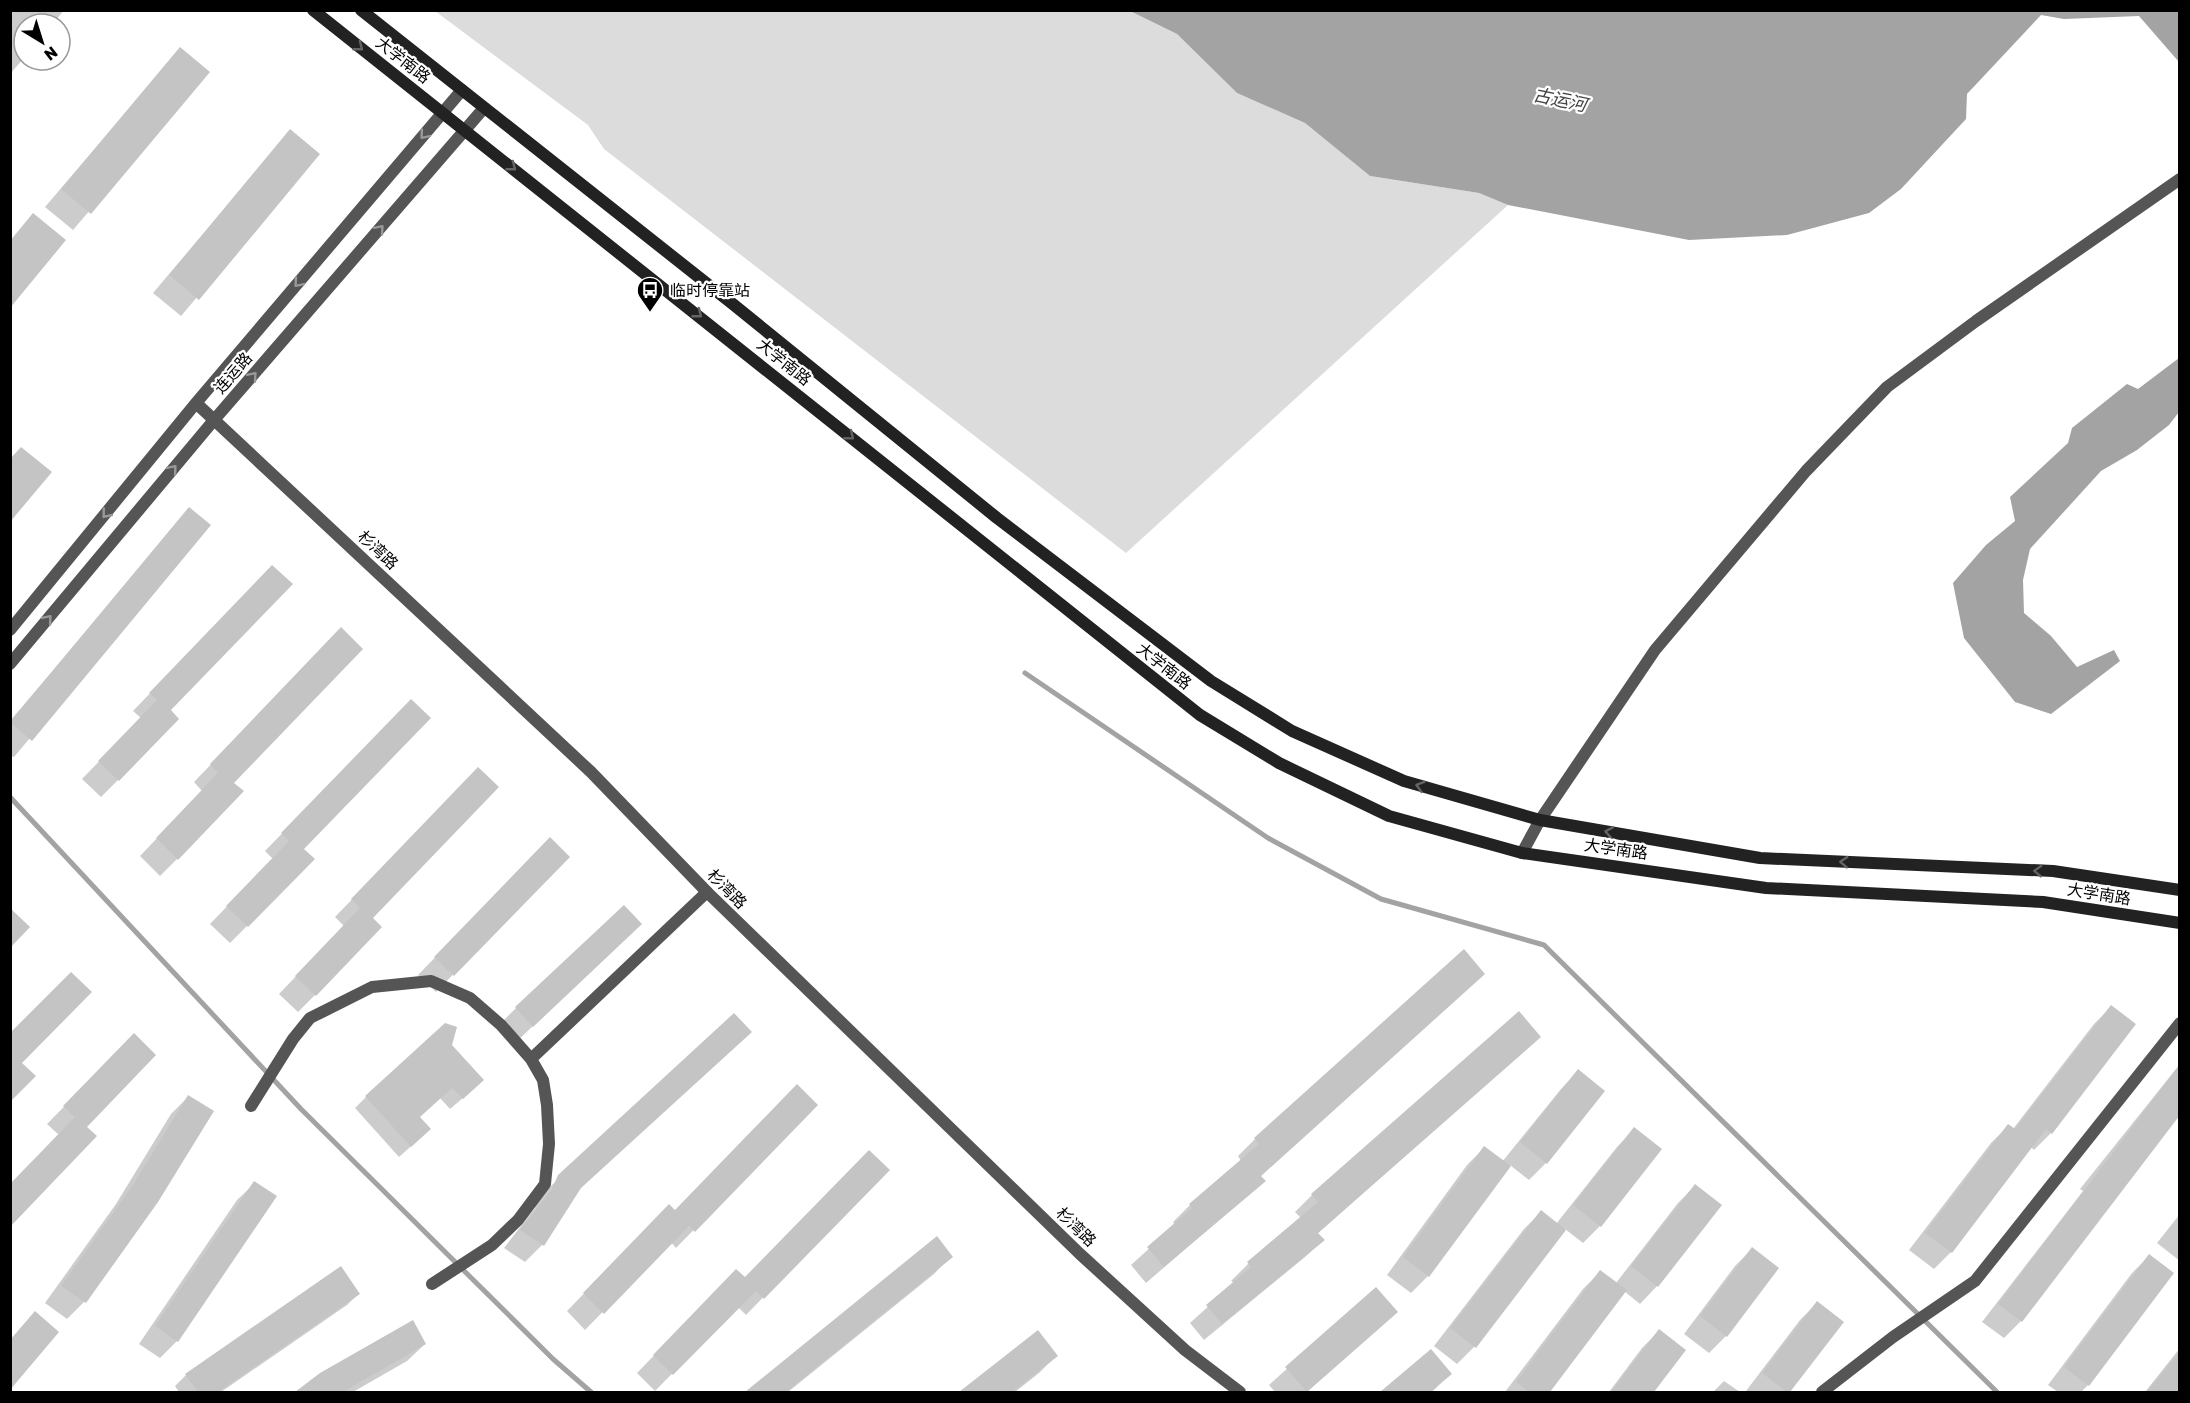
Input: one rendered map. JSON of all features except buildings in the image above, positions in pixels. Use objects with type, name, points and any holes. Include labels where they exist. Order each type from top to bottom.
[{"type":"main road","name":"大学南路","points":[[313,10],[1200,716],[1279,763],[1389,816],[1522,853],[1766,888],[2043,902],[2180,923]]},
{"type":"main road","name":"大学南路","points":[[361,10],[997,518],[1211,681],[1292,731],[1404,781],[1540,820],[1760,858],[2053,871],[2180,890]]},
{"type":"street","name":"连运路","points":[[10,630],[196,403],[462,90]]},
{"type":"street","name":"连运路","points":[[10,664],[214,420],[484,108]]},
{"type":"street","points":[[1522,853],[1540,820],[1655,650],[1806,471],[1887,387],[1976,321],[2180,179]]},
{"type":"street","name":"杉湾路","points":[[196,403],[591,772],[707,892],[1080,1254],[1185,1350],[1240,1392]]},
{"type":"street","points":[[531,1059],[707,892]]},
{"type":"street","points":[[251,1106],[293,1039],[310,1018],[372,987],[431,981],[470,998],[501,1025],[531,1059],[543,1080],[549,1144],[545,1184],[518,1220],[492,1245],[432,1284]]},
{"type":"street","points":[[1822,1392],[1893,1337],[1975,1281],[2180,1023]]},
{"type":"shaded area","points":[[435,11],[1130,11],[1177,34],[1237,93],[1305,123],[1370,176],[1479,193],[1508,205],[1126,553],[604,149],[588,125]]},
{"type":"water","name":"古运河","points":[[1130,11],[2179,11],[2179,62],[2139,16],[2064,19],[2041,15],[1967,94],[1966,119],[1901,189],[1869,213],[1787,235],[1689,240],[1508,205],[1479,193],[1370,176],[1305,123],[1237,93],[1177,34]]},
{"type":"water","points":[[2179,358],[2179,412],[2169,425],[2137,450],[2101,471],[2030,549],[2023,580],[2024,613],[2051,636],[2077,667],[2114,650],[2120,661],[2051,714],[2015,702],[1964,638],[1953,583],[1986,545],[2015,521],[2010,497],[2068,443],[2072,428],[2127,384],[2138,389]]},
{"type":"waterway","points":[[1025,673],[1268,838],[1381,899],[1544,945],[1997,1392]]},
{"type":"waterway","points":[[10,797],[301,1109],[553,1359],[591,1392]]},
{"type":"place","name":"临时停靠站","points":[[650,313]]}]
